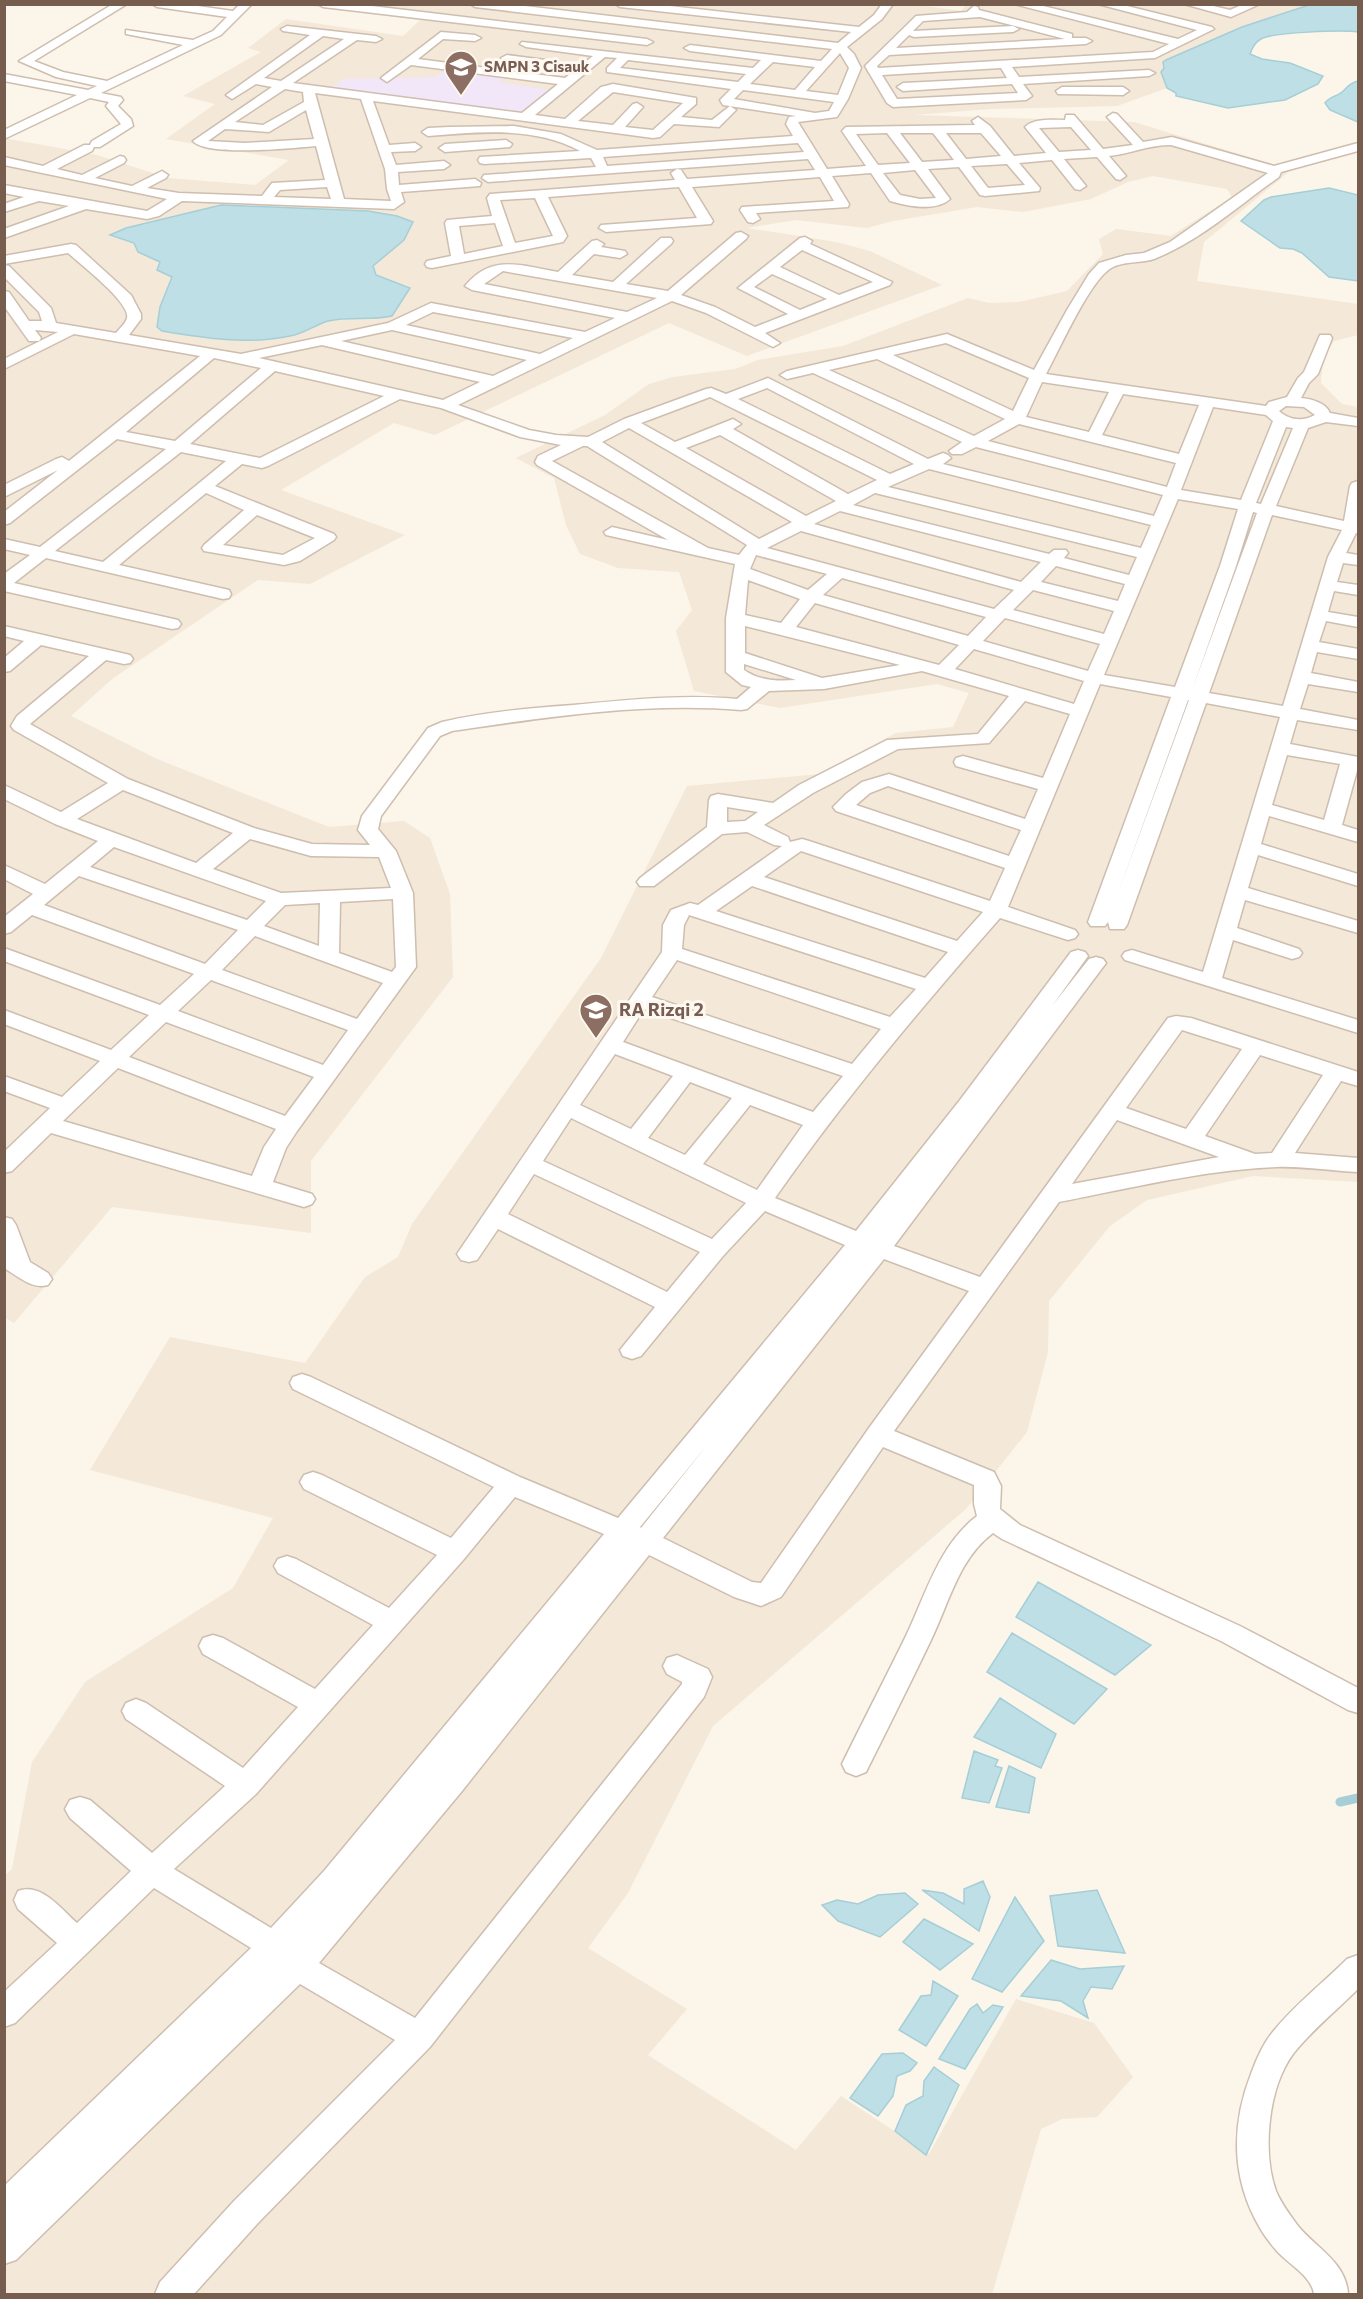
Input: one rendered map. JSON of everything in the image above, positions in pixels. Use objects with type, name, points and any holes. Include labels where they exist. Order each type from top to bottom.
[{"type":"street","points":[[108,85],[60,75],[25,61],[122,4]]},
{"type":"street","points":[[4,135],[197,44],[217,33],[247,4]]},
{"type":"street","points":[[323,4],[647,42]]},
{"type":"street","points":[[432,17],[449,4]]},
{"type":"street","points":[[475,4],[840,47],[848,54],[855,68],[842,99],[832,114],[793,120],[792,124],[843,204],[747,210],[753,219]]},
{"type":"street","points":[[620,4],[687,8],[729,16],[860,30]]},
{"type":"street","points":[[741,4],[690,48],[824,65]]},
{"type":"street","points":[[798,93],[840,47],[878,17],[888,4]]},
{"type":"street","points":[[1019,4],[1180,43]]},
{"type":"street","points":[[874,72],[1148,56],[1155,55],[1208,29],[1102,4]]},
{"type":"street","points":[[1188,4],[1231,14],[1255,4]]},
{"type":"street","points":[[158,5],[236,15]]},
{"type":"street","points":[[616,21],[637,5]]},
{"type":"street","points":[[1004,64],[1026,96],[893,103],[871,66],[920,18],[979,9],[1029,26],[1148,56]]},
{"type":"street","points":[[545,63],[504,58],[526,44],[560,14]]},
{"type":"street","points":[[856,15],[878,17]]},
{"type":"street","points":[[449,66],[499,25]]},
{"type":"street","points":[[903,35],[1029,26]]},
{"type":"street","points":[[664,27],[611,70],[842,99]]},
{"type":"street","points":[[287,29],[376,39]]},
{"type":"street","points":[[130,32],[197,44]]},
{"type":"street","points":[[232,96],[320,33]]},
{"type":"street","points":[[387,78],[441,35],[483,39]]},
{"type":"street","points":[[321,142],[234,147],[201,144],[199,141],[354,37]]},
{"type":"street","points":[[885,52],[1096,43]]},
{"type":"street","points":[[526,44],[756,72]]},
{"type":"street","points":[[528,76],[561,48]]},
{"type":"street","points":[[525,117],[603,53]]},
{"type":"street","points":[[770,58],[726,100],[727,102],[826,116]]},
{"type":"street","points":[[409,61],[569,82]]},
{"type":"street","points":[[884,88],[1149,73]]},
{"type":"street","points":[[4,77],[117,100],[112,106],[128,124],[47,169]]},
{"type":"street","points":[[1052,78],[1063,93],[1124,91]]},
{"type":"street","points":[[254,80],[366,98],[653,134],[692,101],[691,99],[613,88],[605,90],[568,123]]},
{"type":"street","points":[[309,88],[310,103],[338,202]]},
{"type":"street","points":[[4,161],[179,197],[394,205],[398,202],[393,189],[391,169],[366,98]]},
{"type":"street","points":[[593,101],[636,107],[715,124],[730,110]]},
{"type":"street","points":[[223,126],[265,129],[310,103]]},
{"type":"street","points":[[616,129],[636,107]]},
{"type":"street","points":[[1113,117],[1141,147]]},
{"type":"street","points":[[1080,186],[1031,126],[1072,121],[1120,176]]},
{"type":"street","points":[[891,130],[944,199],[940,201],[899,200],[873,169],[848,131],[891,130],[937,130],[982,125],[1036,192],[985,192],[937,130]]},
{"type":"street","points":[[428,132],[495,128],[563,139],[595,154],[613,188]]},
{"type":"street","points":[[445,148],[563,139]]},
{"type":"street","points":[[484,160],[802,139]]},
{"type":"street","points":[[510,248],[493,198],[495,197],[1100,153],[1141,147],[1155,141],[1172,141],[1274,170],[1359,147]]},
{"type":"street","points":[[383,149],[415,147]]},
{"type":"street","points":[[606,228],[706,221],[665,148]]},
{"type":"street","points":[[393,189],[604,170],[812,155]]},
{"type":"street","points":[[85,178],[120,160]]},
{"type":"street","points":[[391,169],[444,165]]},
{"type":"street","points":[[957,451],[1017,419],[1074,310],[1096,274],[1104,266],[1126,259],[1146,257],[1175,245],[1275,174],[1274,170]]},
{"type":"street","points":[[134,189],[162,175]]},
{"type":"street","points":[[266,200],[273,188],[277,186],[333,183]]},
{"type":"street","points":[[447,185],[451,203]]},
{"type":"street","points":[[4,189],[84,205],[151,214],[179,197]]},
{"type":"street","points":[[432,264],[554,240],[560,236],[540,194]]},
{"type":"street","points":[[4,208],[38,197]]},
{"type":"street","points":[[4,234],[84,205]]},
{"type":"street","points":[[458,259],[452,223],[500,219]]},
{"type":"street","points":[[445,405],[671,296],[741,236]]},
{"type":"street","points":[[616,286],[666,241]]},
{"type":"street","points":[[754,332],[800,315],[885,282],[803,243],[745,288],[800,315]]},
{"type":"street","points":[[560,278],[595,247],[620,254]]},
{"type":"street","points":[[4,260],[71,248],[126,298],[132,308],[134,319],[119,338]]},
{"type":"street","points":[[627,316],[472,286],[497,268],[503,267],[671,296],[688,301],[773,343]]},
{"type":"street","points":[[770,268],[839,300]]},
{"type":"street","points":[[4,269],[46,311],[50,326]]},
{"type":"street","points":[[4,295],[23,323],[27,325],[39,348]]},
{"type":"street","points":[[238,358],[392,326],[431,306],[585,336]]},
{"type":"street","points":[[27,325],[50,326],[238,358],[445,405],[525,434],[584,442],[748,557],[811,597],[1094,678],[1359,725]]},
{"type":"street","points":[[392,326],[539,358]]},
{"type":"street","points":[[4,365],[72,330]]},
{"type":"street","points":[[787,375],[947,338],[1038,377],[1276,415],[1302,424],[1315,422],[1323,417],[1359,422]]},
{"type":"street","points":[[1299,402],[1314,382],[1311,374],[1325,338]]},
{"type":"street","points":[[317,340],[494,381]]},
{"type":"street","points":[[5,518],[98,447],[212,353]]},
{"type":"street","points":[[879,354],[1017,419],[1185,460]]},
{"type":"street","points":[[4,584],[178,447],[272,366]]},
{"type":"street","points":[[816,369],[974,442],[1172,493],[1355,528]]},
{"type":"street","points":[[726,399],[768,382],[926,464],[1159,522]]},
{"type":"street","points":[[1094,437],[1118,388]]},
{"type":"street","points":[[702,552],[543,462],[543,459],[629,422],[710,392],[759,415],[882,484],[1146,554]]},
{"type":"street","points":[[209,489],[399,394]]},
{"type":"street","points":[[1108,924],[1182,694],[1228,566],[1279,403],[1299,402],[1318,407],[1323,417]]},
{"type":"street","points":[[632,1350],[715,1250],[761,1201],[817,1122],[894,1026],[997,909],[1172,493],[1207,403]]},
{"type":"street","points":[[673,448],[759,415]]},
{"type":"street","points":[[629,422],[802,524],[1026,586],[1124,608]]},
{"type":"street","points":[[1108,924],[1200,698],[1266,511],[1302,424]]},
{"type":"street","points":[[721,429],[843,503],[1135,581]]},
{"type":"street","points":[[114,434],[262,463]]},
{"type":"street","points":[[4,492],[86,449],[98,447]]},
{"type":"street","points":[[922,666],[824,683],[781,687],[765,685],[739,678],[735,672],[737,656],[735,618],[748,557],[802,524],[843,503],[943,458]]},
{"type":"street","points":[[105,568],[209,489],[238,459]]},
{"type":"street","points":[[209,489],[328,537],[294,557],[284,560],[210,548],[255,509]]},
{"type":"street","points":[[1211,981],[1336,557],[1355,528],[1357,495]]},
{"type":"street","points":[[943,671],[1104,510]]},
{"type":"street","points":[[612,532],[702,552],[840,571],[1109,641]]},
{"type":"street","points":[[4,544],[223,594]]},
{"type":"street","points":[[1336,557],[1359,560]]},
{"type":"street","points":[[785,629],[811,597],[840,571]]},
{"type":"street","points":[[4,584],[172,624]]},
{"type":"street","points":[[1328,585],[1359,590]]},
{"type":"street","points":[[1318,615],[1359,622]]},
{"type":"street","points":[[735,618],[943,671],[1079,711]]},
{"type":"street","points":[[4,631],[124,659]]},
{"type":"street","points":[[4,667],[38,638]]},
{"type":"street","points":[[1309,646],[1359,654]]},
{"type":"street","points":[[102,654],[23,720],[20,726],[121,783],[247,832],[311,850],[386,851]]},
{"type":"street","points":[[737,656],[824,683]]},
{"type":"street","points":[[1300,677],[1359,687]]},
{"type":"street","points":[[260,1186],[275,1147],[289,1125],[406,967],[403,893],[386,851],[368,830],[372,816],[434,732],[448,726],[540,712],[695,701],[741,705],[765,685]]},
{"type":"street","points":[[647,882],[717,829],[750,826],[806,789],[894,744],[984,739],[1021,694]]},
{"type":"street","points":[[1280,748],[1354,761],[1332,828]]},
{"type":"street","points":[[963,762],[1049,786]]},
{"type":"street","points":[[1016,866],[843,807],[871,785],[889,780],[1032,827]]},
{"type":"street","points":[[62,820],[121,783]]},
{"type":"street","points":[[4,791],[110,841],[279,899],[403,893]]},
{"type":"street","points":[[717,829],[718,800],[777,809]]},
{"type":"street","points":[[1262,808],[1359,836]]},
{"type":"street","points":[[750,826],[781,840]]},
{"type":"street","points":[[200,870],[247,832]]},
{"type":"street","points":[[4,928],[37,896],[76,869],[110,841]]},
{"type":"street","points":[[4,2209],[274,1946],[335,1880],[632,1536],[972,1124],[1081,951],[1079,925],[1108,924],[1126,929],[1137,940],[1138,946],[1132,956],[1117,963],[1081,951],[997,909],[802,845],[796,846],[751,879],[702,910]]},
{"type":"street","points":[[1251,847],[1359,880]]},
{"type":"street","points":[[76,869],[252,928],[396,981]]},
{"type":"street","points":[[4,871],[37,896]]},
{"type":"street","points":[[4,879],[208,972],[362,1028]]},
{"type":"street","points":[[751,879],[963,950]]},
{"type":"street","points":[[1237,891],[1359,927]]},
{"type":"street","points":[[329,957],[330,897]]},
{"type":"street","points":[[4,1166],[116,1057],[208,972],[279,899]]},
{"type":"street","points":[[469,1254],[672,952],[677,914],[685,909],[702,910],[929,986]]},
{"type":"street","points":[[1225,931],[1292,953]]},
{"type":"street","points":[[672,952],[894,1026]]},
{"type":"street","points":[[4,954],[165,1012],[326,1074]]},
{"type":"street","points":[[1132,956],[1359,1027]]},
{"type":"street","points":[[639,1000],[857,1073]]},
{"type":"street","points":[[4,1016],[289,1125]]},
{"type":"street","points":[[302,1383],[511,1484],[632,1536],[744,1590],[761,1595],[771,1590],[878,1435],[1054,1195],[1176,1023],[1184,1023],[1359,1079]]},
{"type":"street","points":[[609,1044],[817,1122]]},
{"type":"street","points":[[1192,1138],[1254,1047]]},
{"type":"street","points":[[1279,1160],[1336,1071]]},
{"type":"street","points":[[635,1140],[686,1073]]},
{"type":"street","points":[[4,1083],[65,1106]]},
{"type":"street","points":[[689,1166],[746,1095]]},
{"type":"street","points":[[568,1108],[761,1201],[869,1246],[986,1288]]},
{"type":"street","points":[[1113,1111],[1253,1162]]},
{"type":"street","points":[[47,1124],[304,1199]]},
{"type":"street","points":[[1054,1195],[1165,1174],[1253,1162],[1279,1160],[1359,1165]]},
{"type":"street","points":[[529,1163],[715,1250]]},
{"type":"street","points":[[494,1217],[670,1304]]},
{"type":"street","points":[[4,1225],[22,1268]]},
{"type":"street","points":[[878,1435],[985,1479],[988,1483],[987,1509],[993,1518],[1011,1532],[1242,1637],[1319,1677],[1359,1702]]},
{"type":"street","points":[[313,1482],[455,1552]]},
{"type":"street","points":[[4,2013],[152,1870],[246,1785],[455,1552],[511,1484]]},
{"type":"street","points":[[856,1764],[919,1637],[955,1557],[972,1534],[993,1518]]},
{"type":"street","points":[[4,2248],[297,1966],[452,1782],[632,1536]]},
{"type":"street","points":[[287,1566],[392,1622]]},
{"type":"street","points":[[213,1646],[317,1704]]},
{"type":"street","points":[[172,2295],[246,2212],[419,2037],[694,1689],[698,1677],[677,1666]]},
{"type":"street","points":[[136,1711],[246,1785]]},
{"type":"street","points":[[80,1809],[152,1870],[274,1946],[297,1966],[419,2037]]},
{"type":"street","points":[[29,1900],[79,1943]]},
{"type":"street","points":[[1331,2295],[1331,2287],[1324,2276],[1287,2238],[1266,2208],[1253,2170],[1251,2131],[1257,2101],[1281,2044],[1359,1969]]},
{"type":"shaded area","points":[[913,4],[961,11],[967,4],[1309,5],[1242,27],[1166,60],[1162,72],[1167,88],[1117,106],[991,109],[914,115],[1134,122],[1291,170],[1204,242],[1197,281],[1358,304],[1358,335],[1334,341],[1323,360],[1321,383],[1342,404],[1358,407],[1358,1182],[1253,1176],[1147,1200],[1110,1226],[1049,1301],[1048,1352],[1027,1432],[966,1509],[713,1726],[628,1893],[588,1948],[687,2009],[648,2055],[796,2150],[841,2096],[929,2154],[1016,1999],[1094,2023],[1133,2077],[1097,2117],[1062,2119],[1041,2129],[992,2294],[5,2294],[5,1875],[12,1869],[32,1762],[85,1682],[233,1588],[273,1518],[90,1470],[170,1337],[305,1363],[365,1277],[398,1257],[412,1224],[601,958],[687,786],[820,774],[896,733],[953,727],[969,693],[937,684],[780,708],[694,691],[676,631],[692,610],[679,572],[618,568],[580,554],[566,525],[554,478],[516,458],[605,415],[649,384],[673,377],[735,369],[758,360],[843,346],[968,298],[989,303],[1019,302],[1067,291],[1103,254],[1099,239],[1116,229],[1171,236],[1232,197],[1227,189],[1153,176],[1128,182],[1091,199],[1023,212],[977,207],[893,221],[867,228],[796,220],[747,228],[836,242],[870,251],[942,285],[747,356],[669,323],[435,435],[394,423],[281,490],[405,535],[310,584],[258,580],[112,679],[71,716],[157,759],[329,827],[404,821],[430,838],[450,894],[453,977],[311,1161],[311,1233],[112,1207],[14,1323],[4,1317],[4,138],[97,155],[168,178],[255,185],[289,160],[166,139],[215,104],[183,96],[261,52],[248,48],[286,19],[403,36],[420,20],[304,5]]},
{"type":"shaded area","name":"SMPN 3 Cisauk","points":[[448,67],[507,74],[500,82],[551,90],[521,115],[329,89],[343,79],[435,77]]},
{"type":"water","points":[[1309,5],[1358,5],[1358,32],[1308,32],[1268,37],[1257,42],[1250,54],[1262,59],[1290,63],[1323,76],[1318,84],[1285,100],[1228,108],[1176,96],[1176,93],[1167,88],[1161,72],[1164,68],[1163,62],[1166,60],[1242,27]]},
{"type":"water","points":[[1358,81],[1358,122],[1330,110],[1325,103]]},
{"type":"water","points":[[1329,188],[1358,195],[1358,281],[1329,277],[1302,253],[1293,249],[1280,248],[1241,221],[1264,200],[1271,197]]},
{"type":"water","points":[[221,205],[368,211],[397,216],[413,222],[404,240],[373,266],[376,275],[410,288],[392,316],[328,321],[300,333],[274,339],[210,338],[162,331],[157,327],[160,307],[172,277],[157,270],[160,262],[138,252],[134,243],[110,235],[126,228]]},
{"type":"water","points":[[1038,1582],[1151,1645],[1115,1675],[1016,1617]]},
{"type":"water","points":[[1012,1633],[1107,1689],[1074,1724],[987,1672]]},
{"type":"water","points":[[1000,1698],[1056,1734],[1041,1768],[974,1737]]},
{"type":"water","points":[[974,1751],[998,1760],[995,1766],[1002,1768],[989,1803],[962,1798]]},
{"type":"water","points":[[1009,1766],[1035,1778],[1029,1813],[996,1807]]},
{"type":"water","points":[[983,1881],[990,1897],[979,1931],[922,1890],[943,1893],[964,1904],[964,1889]]},
{"type":"water","points":[[1097,1890],[1125,1953],[1058,1946],[1050,1896]]},
{"type":"water","points":[[905,1893],[918,1904],[880,1937],[838,1921],[822,1905],[837,1900],[858,1904],[878,1895]]},
{"type":"water","points":[[1015,1897],[1044,1941],[1002,1992],[972,1979]]},
{"type":"water","points":[[924,1919],[973,1944],[940,1970],[903,1942]]},
{"type":"water","points":[[1051,1960],[1080,1969],[1124,1966],[1112,1989],[1091,1987],[1083,2001],[1088,2018],[1061,2001],[1021,1996]]},
{"type":"water","points":[[933,1981],[958,1996],[926,2046],[899,2030],[921,1996],[931,1995]]},
{"type":"water","points":[[977,2004],[983,2013],[993,2005],[1003,2007],[965,2069],[939,2059],[970,2009]]},
{"type":"water","points":[[903,2053],[917,2063],[910,2071],[897,2076],[893,2096],[878,2116],[850,2098],[882,2054]]},
{"type":"water","points":[[934,2067],[959,2085],[926,2155],[895,2131],[906,2105],[923,2096],[924,2081]]},
{"type":"waterway","points":[[1340,1802],[1358,1798]]},
{"type":"place","name":"SMPN 3 Cisauk","points":[[461,96]]},
{"type":"place","name":"RA Rizqi 2","points":[[596,1039]]}]
